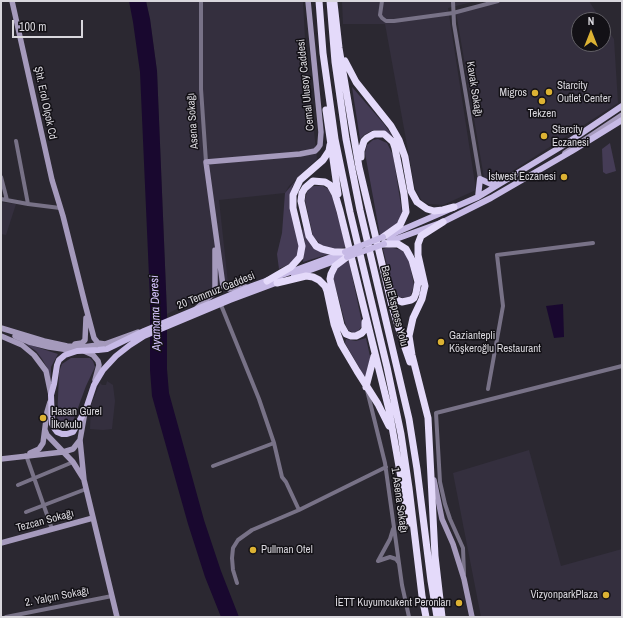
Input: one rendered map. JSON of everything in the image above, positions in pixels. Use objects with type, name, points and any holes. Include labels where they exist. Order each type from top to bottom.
[{"type":"highway","name":"Basın Ekspress Yolu","points":[[320,1],[323,53],[333,125],[342,177],[387,367],[401,434],[426,617]]},
{"type":"highway","name":"Basın Ekspress Yolu","points":[[330,1],[335,62],[346,139],[360,210],[409,419],[437,617]]},
{"type":"highway","points":[[334,1],[339,48],[357,152],[364,183],[384,271],[402,338],[422,390]]},
{"type":"highway","points":[[337,26],[344,59],[351,74],[363,93],[391,126],[399,140],[405,157],[414,197],[417,202],[427,209],[443,210],[454,207]]},
{"type":"highway","points":[[323,53],[323,81],[330,145],[340,210],[389,410],[415,564],[422,596]]},
{"type":"highway","points":[[364,183],[360,155],[362,146],[366,138],[378,133],[384,134],[393,142],[395,148],[406,212],[400,225],[383,241]]},
{"type":"highway","points":[[267,281],[292,267],[300,257],[302,246],[293,208],[293,195],[300,180],[326,156],[330,145]]},
{"type":"highway","points":[[340,210],[333,189],[325,182],[313,181],[305,188],[301,197],[302,207],[307,230],[312,241],[316,246],[328,252],[346,254]]},
{"type":"highway","points":[[442,617],[436,567],[428,418],[412,355],[409,336],[413,318],[422,299],[425,286],[418,255],[418,244],[421,236],[443,222]]},
{"type":"highway","points":[[383,241],[402,246],[410,254],[418,282],[418,288],[414,298],[407,302],[397,300],[384,271]]},
{"type":"highway","points":[[346,254],[335,266],[330,279],[341,326],[346,334],[356,336],[362,333],[365,326],[364,310]]},
{"type":"highway","points":[[277,283],[306,276],[313,277],[322,283],[327,291],[334,324],[341,344],[385,417],[396,450]]},
{"type":"highway","points":[[366,387],[375,353]]},
{"type":"main road","name":"Şht. Erol Olçok Cd","points":[[12,1],[52,180],[85,304]]},
{"type":"main road","name":"Cemal Ulusoy Caddesi","points":[[206,162],[300,154],[315,150],[320,145],[321,132],[308,1]]},
{"type":"main road","points":[[383,241],[478,197],[567,143],[622,106]]},
{"type":"main road","points":[[552,163],[574,146],[622,115]]},
{"type":"main road","points":[[1,329],[40,345],[58,349],[84,351],[107,348],[277,283],[346,254],[443,222],[490,198],[552,163],[622,120]]},
{"type":"main road","name":"Asena Sokağı","points":[[206,162],[216,240]]},
{"type":"main road","points":[[478,197],[480,179],[491,184],[500,184]]},
{"type":"main road","points":[[216,240],[223,286],[229,289],[252,286]]},
{"type":"main road","points":[[195,309],[214,293],[216,240]]},
{"type":"main road","name":"20 Temmuz Caddesi","points":[[185,317],[195,309],[252,286],[346,254]]},
{"type":"main road","points":[[85,304],[94,338],[98,343],[105,344]]},
{"type":"main road","points":[[60,345],[84,342],[87,323],[85,304]]},
{"type":"main road","points":[[1,329],[60,345],[83,347],[105,344],[134,333],[144,333]]},
{"type":"main road","points":[[94,385],[103,370],[116,356],[144,333]]},
{"type":"main road","points":[[1,336],[22,345],[34,355],[46,371],[51,398],[52,424],[57,432],[67,434],[73,432],[86,409]]},
{"type":"main road","points":[[26,455],[42,446],[55,373],[59,360],[65,355],[77,351]]},
{"type":"main road","points":[[84,351],[95,356],[99,365],[86,409],[80,440],[84,480],[117,617]]},
{"type":"main road","points":[[45,430],[73,462],[84,480]]},
{"type":"main road","points":[[1,459],[63,452],[73,448],[80,440]]},
{"type":"main road","points":[[431,466],[442,519],[454,544],[464,579],[472,617]]},
{"type":"main road","name":"Tezcan Sokağı","points":[[1,544],[94,518]]},
{"type":"street","name":"Asena Sokağı","points":[[201,1],[201,89],[206,162]]},
{"type":"street","points":[[382,1],[380,16],[386,21],[454,12],[498,1]]},
{"type":"street","name":"Kavak Sokağı","points":[[453,1],[454,24],[480,179]]},
{"type":"street","points":[[16,141],[28,204]]},
{"type":"street","points":[[1,177],[7,200]]},
{"type":"street","points":[[1,199],[60,208]]},
{"type":"street","points":[[488,389],[503,306],[497,255],[593,243]]},
{"type":"street","points":[[221,305],[259,399],[274,443],[282,477],[286,482],[299,510]]},
{"type":"street","points":[[464,579],[463,548],[450,519],[440,482],[436,413],[622,366]]},
{"type":"street","name":"1. Asena Sokağı","points":[[366,387],[386,468],[408,617]]},
{"type":"street","points":[[212,466],[274,443]]},
{"type":"street","points":[[26,455],[33,479],[52,529]]},
{"type":"street","points":[[18,485],[73,462]]},
{"type":"street","points":[[237,583],[233,570],[232,558],[233,548],[238,540],[252,530],[299,510],[386,468]]},
{"type":"street","points":[[26,512],[86,489]]},
{"type":"street","points":[[394,525],[390,539],[378,561],[386,557],[393,558],[398,561],[400,566]]},
{"type":"street","name":"2. Yalçın Sokağı","points":[[6,617],[112,596]]},
{"type":"shaded area","points":[[146,1],[303,1],[306,58],[317,159],[289,186],[285,193],[219,200],[228,283],[167,314],[157,71]]},
{"type":"shaded area","points":[[342,1],[476,1],[448,8],[476,190],[443,205],[429,204],[422,201],[415,189],[385,24],[343,24]]},
{"type":"shaded area","points":[[498,1],[589,1],[596,12],[571,12],[571,52],[611,52],[611,35],[614,39],[618,103],[503,177],[484,178],[456,12]]},
{"type":"shaded area","points":[[352,87],[384,124],[393,137],[385,131],[373,130],[360,139]]},
{"type":"shaded area","points":[[378,139],[387,143],[393,155],[402,212],[399,220],[393,228],[380,235],[365,153],[367,145],[373,140]]},
{"type":"shaded area","points":[[610,143],[616,171],[606,174],[603,172],[602,149]]},
{"type":"shaded area","points":[[297,179],[292,187],[291,200],[299,240],[299,253],[291,263],[279,269],[277,254],[282,233],[285,193]]},
{"type":"shaded area","points":[[314,186],[323,186],[328,189],[332,196],[346,247],[334,250],[321,245],[313,236],[305,200],[307,192]]},
{"type":"shaded area","points":[[1,202],[16,204],[6,235],[1,234]]},
{"type":"shaded area","points":[[304,229],[312,247],[320,252],[329,254],[303,262],[305,242],[302,230]]},
{"type":"shaded area","points":[[389,247],[401,250],[406,254],[409,261],[414,285],[410,297],[403,298],[397,296],[394,292],[383,249]]},
{"type":"shaded area","points":[[349,261],[362,323],[359,330],[354,333],[348,330],[346,326],[334,281],[334,275],[340,264]]},
{"type":"shaded area","points":[[366,338],[371,361],[366,379],[345,343],[346,339],[356,341]]},
{"type":"shaded area","points":[[24,343],[58,354],[51,367],[51,383],[48,369],[42,359],[36,351]]},
{"type":"shaded area","points":[[71,358],[90,358],[95,367],[86,386],[72,424],[69,428],[62,429],[57,423],[59,372],[62,364]]},
{"type":"shaded area","points":[[107,381],[113,385],[115,401],[112,429],[90,429],[91,405],[100,383],[102,385],[106,385]]},
{"type":"shaded area","points":[[529,450],[561,566],[622,549],[622,617],[481,617],[453,473]]},
{"type":"water","name":"Ayamama Deresi","points":[[129,1],[146,1],[157,71],[169,393],[204,520],[221,571],[239,617],[221,617],[205,577],[188,524],[152,396],[150,370],[150,299],[140,72]]},
{"type":"water","points":[[563,304],[564,337],[554,338],[546,306]]},
{"type":"place","name":"Starcity Outlet Center","points":[[549,92]]},
{"type":"place","name":"Migros","points":[[535,93]]},
{"type":"place","name":"Tekzen","points":[[542,101]]},
{"type":"place","name":"Starcity Eczanesi","points":[[544,136]]},
{"type":"place","name":"İstwest Eczanesi","points":[[564,177]]},
{"type":"place","name":"Gaziantepli Köşkeroğlu Restaurant","points":[[441,342]]},
{"type":"place","name":"Hasan Gürel İlkokulu","points":[[43,418]]},
{"type":"place","name":"Pullman Otel","points":[[253,550]]},
{"type":"place","name":"VizyonparkPlaza","points":[[606,595]]},
{"type":"place","name":"İETT Kuyumcukent Peronları","points":[[459,603]]}]
